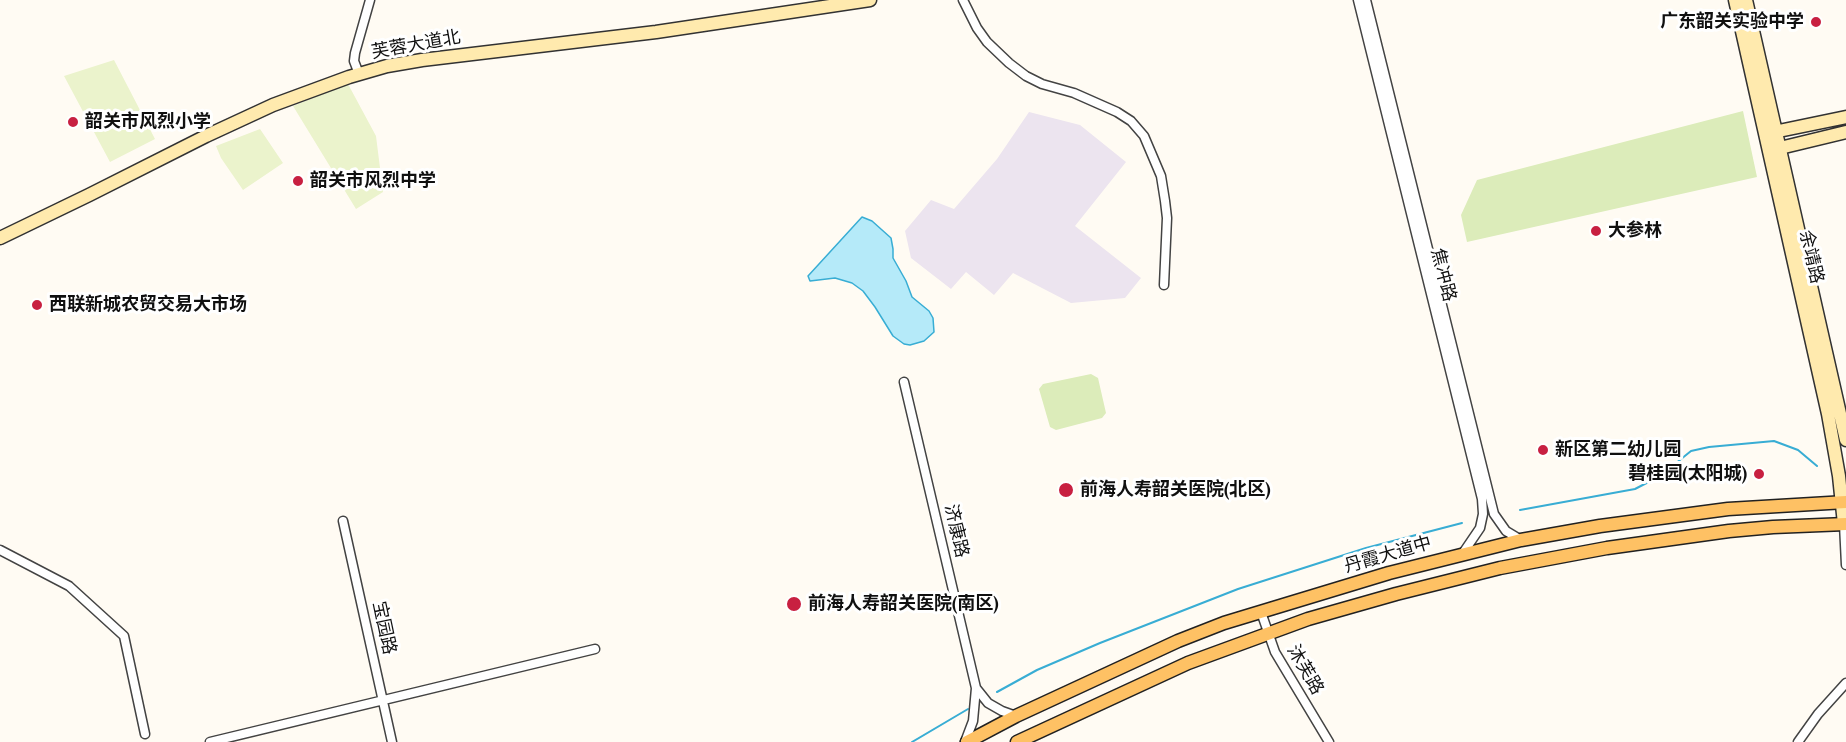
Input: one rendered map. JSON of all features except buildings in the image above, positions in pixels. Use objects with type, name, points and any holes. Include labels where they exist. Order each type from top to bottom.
[{"type":"main road","name":"芙蓉大道北","points":[[0,238],[273,105],[359,74],[422,60],[656,32],[870,0]]},
{"type":"main road","name":"余靖路","points":[[1735,0],[1770,133],[1780,148],[1846,440]]},
{"type":"main road","name":"余靖路","points":[[1746,0],[1770,133],[1828,414],[1844,502],[1845,524]]},
{"type":"main road","points":[[1770,133],[1846,117]]},
{"type":"main road","points":[[1780,148],[1846,132]]},
{"type":"main road","name":"丹霞大道中","points":[[966,742],[1016,716],[1178,641],[1261,612],[1462,553],[1521,540],[1728,508],[1844,502]]},
{"type":"main road","points":[[1017,742],[1188,663],[1352,606],[1447,580],[1585,552],[1729,531],[1845,524]]},
{"type":"street","points":[[359,74],[354,61],[355,53],[370,0]]},
{"type":"street","points":[[963,0],[987,42],[1026,76],[1042,84],[1074,93],[1117,112],[1131,122],[1144,136],[1161,177],[1165,201],[1167,218],[1164,285]]},
{"type":"street","name":"焦冲路","points":[[1358,0],[1482,499],[1484,514],[1480,528],[1462,553]]},
{"type":"street","name":"焦冲路","points":[[1366,0],[1494,514],[1506,531],[1521,540]]},
{"type":"street","name":"济康路","points":[[904,382],[976,687],[973,721],[966,742]]},
{"type":"street","name":"宝园路","points":[[343,521],[392,742]]},
{"type":"street","points":[[1845,524],[1846,565]]},
{"type":"street","points":[[0,550],[69,586],[124,636],[145,734]]},
{"type":"street","name":"沐芙路","points":[[1261,612],[1275,652],[1329,742]]},
{"type":"street","points":[[210,742],[595,649]]},
{"type":"street","points":[[1798,742],[1818,714],[1846,683]]},
{"type":"street","points":[[976,687],[988,703],[1016,716]]},
{"type":"shaded area","points":[[1029,112],[1080,125],[1126,162],[1075,226],[1141,278],[1125,298],[1071,303],[1013,273],[994,295],[966,272],[951,289],[911,258],[905,231],[931,200],[954,209],[997,159]]},
{"type":"green space","points":[[114,60],[155,139],[110,162],[64,76]]},
{"type":"green space","points":[[348,84],[376,136],[383,192],[356,209],[293,106]]},
{"type":"green space","points":[[1743,111],[1757,177],[1467,242],[1461,215],[1477,180]]},
{"type":"green space","points":[[260,129],[283,163],[243,190],[221,158],[216,146]]},
{"type":"green space","points":[[1091,374],[1098,378],[1106,413],[1102,418],[1056,430],[1050,427],[1039,389],[1043,384]]},
{"type":"water","points":[[862,217],[872,221],[891,238],[893,258],[912,297],[929,311],[933,318],[934,332],[924,341],[910,345],[904,344],[893,336],[863,291],[852,283],[835,278],[810,281],[808,276]]},
{"type":"waterway","points":[[1520,510],[1635,489],[1660,476],[1691,451],[1709,447],[1774,441],[1798,450],[1817,466]]},
{"type":"waterway","points":[[997,692],[1037,670],[1100,643],[1238,589],[1366,548],[1462,523]]},
{"type":"waterway","points":[[912,742],[968,709]]},
{"type":"place","name":"广东韶关实验中学","points":[[1816,22]]},
{"type":"place","name":"韶关市风烈小学","points":[[73,122]]},
{"type":"place","name":"韶关市风烈中学","points":[[298,181]]},
{"type":"place","name":"大参林","points":[[1596,231]]},
{"type":"place","name":"西联新城农贸交易大市场","points":[[37,305]]},
{"type":"place","name":"新区第二幼儿园","points":[[1543,450]]},
{"type":"place","name":"碧桂园(太阳城)","points":[[1759,474]]},
{"type":"place","name":"前海人寿韶关医院(北区)","points":[[1066,490]]},
{"type":"place","name":"前海人寿韶关医院(南区)","points":[[794,604]]}]
